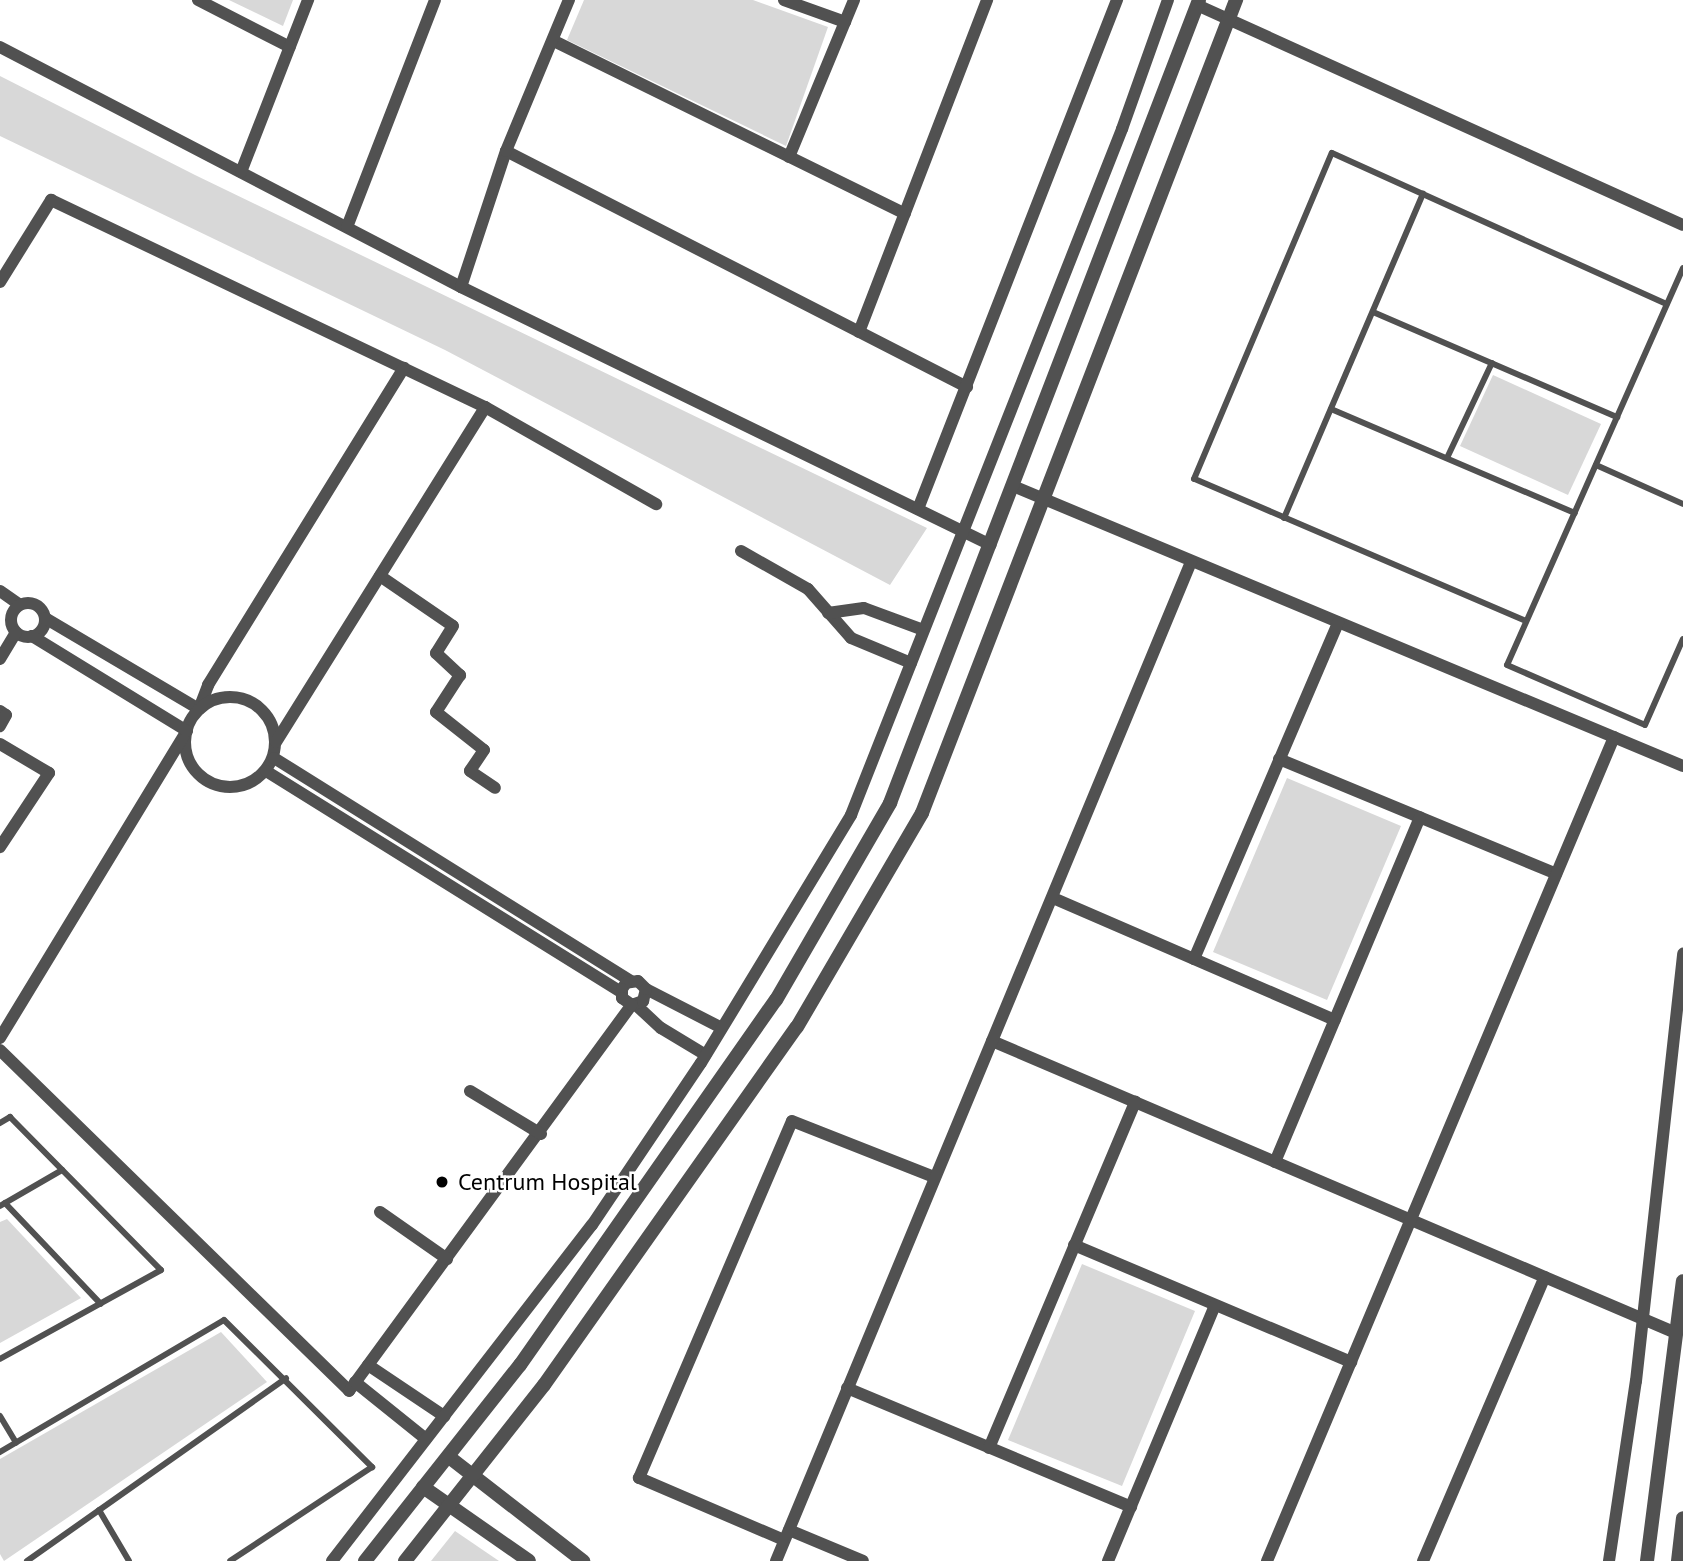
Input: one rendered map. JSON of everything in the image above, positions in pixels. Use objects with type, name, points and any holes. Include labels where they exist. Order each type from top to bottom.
[{"type":"street","points":[[198,0],[290,47]]},
{"type":"street","points":[[241,172],[308,0]]},
{"type":"street","points":[[347,227],[435,0]]},
{"type":"street","points":[[461,287],[506,150],[569,0]]},
{"type":"street","points":[[784,0],[845,22]]},
{"type":"street","points":[[789,157],[854,0]]},
{"type":"street","points":[[859,332],[987,0]]},
{"type":"street","points":[[918,509],[1117,0]]},
{"type":"street","points":[[332,1561],[592,1225],[706,1055],[851,815],[1122,129],[1168,0]]},
{"type":"street","points":[[405,1561],[451,1507],[797,1027],[915,825],[1236,0]]},
{"type":"street","points":[[365,1561],[520,1365],[776,1000],[890,803],[1198,2],[1228,19],[1683,225]]},
{"type":"street","points":[[554,41],[905,214]]},
{"type":"street","points":[[0,47],[461,287],[991,545]]},
{"type":"street","points":[[506,150],[967,387]]},
{"type":"street","points":[[0,282],[51,200],[485,407],[656,504]]},
{"type":"street","points":[[0,1038],[187,731],[208,685],[404,368]]},
{"type":"street","points":[[187,731],[189,762],[209,783],[239,787],[266,771],[274,758],[276,742],[485,407]]},
{"type":"street","points":[[1013,486],[1683,766]]},
{"type":"street","points":[[741,551],[808,589],[851,638],[911,663]]},
{"type":"street","points":[[776,1561],[1191,562]]},
{"type":"street","points":[[380,576],[453,626],[436,653],[460,675],[436,712],[484,750],[470,771],[495,788]]},
{"type":"street","points":[[0,591],[20,605],[36,605],[45,618],[199,709]]},
{"type":"street","points":[[0,659],[20,605]]},
{"type":"street","points":[[828,613],[864,608],[923,631]]},
{"type":"street","points":[[0,615],[14,627],[187,731]]},
{"type":"street","points":[[33,636],[42,629],[45,618]]},
{"type":"street","points":[[1194,959],[1338,623]]},
{"type":"street","points":[[199,709],[225,697],[253,703],[265,713],[276,742]]},
{"type":"street","points":[[0,711],[6,715],[0,726]]},
{"type":"street","points":[[1267,1561],[1614,737]]},
{"type":"street","points":[[0,744],[49,773],[0,847]]},
{"type":"street","points":[[274,758],[631,981],[642,983],[646,989],[722,1028]]},
{"type":"street","points":[[1279,759],[1556,874]]},
{"type":"street","points":[[266,771],[621,992],[661,1028],[706,1055]]},
{"type":"street","points":[[1275,1162],[1420,817]]},
{"type":"street","points":[[1053,898],[1335,1020]]},
{"type":"street","points":[[1609,1561],[1643,1319],[1683,954]]},
{"type":"street","points":[[621,992],[631,981]]},
{"type":"street","points":[[0,1050],[349,1391],[634,1005],[645,998],[646,989]]},
{"type":"street","points":[[992,1041],[1676,1333]]},
{"type":"street","points":[[470,1091],[541,1134]]},
{"type":"street","points":[[989,1448],[1135,1102]]},
{"type":"street","points":[[863,1561],[639,1479],[792,1121],[934,1177]]},
{"type":"street","points":[[380,1212],[447,1259]]},
{"type":"street","points":[[1074,1245],[1351,1362]]},
{"type":"street","points":[[1423,1561],[1545,1277]]},
{"type":"street","points":[[1647,1561],[1683,1281]]},
{"type":"street","points":[[1108,1561],[1215,1305]]},
{"type":"street","points":[[368,1365],[444,1416]]},
{"type":"street","points":[[355,1382],[426,1439]]},
{"type":"street","points":[[847,1388],[1131,1507]]},
{"type":"street","points":[[449,1457],[583,1561]]},
{"type":"street","points":[[423,1487],[529,1561]]},
{"type":"street","points":[[1678,1561],[1683,1518]]},
{"type":"lane","points":[[1526,621],[1194,479],[1332,153],[1667,304]]},
{"type":"lane","points":[[1284,517],[1423,194]]},
{"type":"lane","points":[[1683,268],[1507,665],[1645,725],[1683,639]]},
{"type":"lane","points":[[1373,312],[1617,417]]},
{"type":"lane","points":[[1447,458],[1492,363]]},
{"type":"lane","points":[[1331,409],[1575,513]]},
{"type":"lane","points":[[1596,465],[1683,504]]},
{"type":"lane","points":[[0,1123],[10,1117],[161,1270],[0,1359]]},
{"type":"lane","points":[[62,1170],[2,1204],[101,1304]]},
{"type":"lane","points":[[0,1452],[224,1320],[286,1378],[372,1467],[230,1561]]},
{"type":"lane","points":[[27,1561],[286,1378]]},
{"type":"lane","points":[[0,1416],[16,1443]]},
{"type":"lane","points":[[99,1510],[129,1561]]},
{"type":"shaded area","points":[[229,0],[293,0],[283,26]]},
{"type":"shaded area","points":[[584,0],[753,0],[828,27],[786,146],[567,40]]},
{"type":"shaded area","points":[[0,76],[195,175],[927,528],[890,585],[445,350],[0,136]]},
{"type":"shaded area","points":[[1493,375],[1601,424],[1568,495],[1460,446]]},
{"type":"shaded area","points":[[1287,778],[1401,826],[1327,1000],[1213,952]]},
{"type":"shaded area","points":[[7,1219],[81,1298],[0,1343],[0,1222]]},
{"type":"shaded area","points":[[1082,1264],[1195,1311],[1122,1486],[1008,1440]]},
{"type":"shaded area","points":[[221,1332],[267,1382],[4,1561],[0,1554],[0,1459]]},
{"type":"shaded area","points":[[455,1531],[499,1561],[431,1561]]},
{"type":"place","name":"Centrum Hospital","points":[[442,1182]]}]
